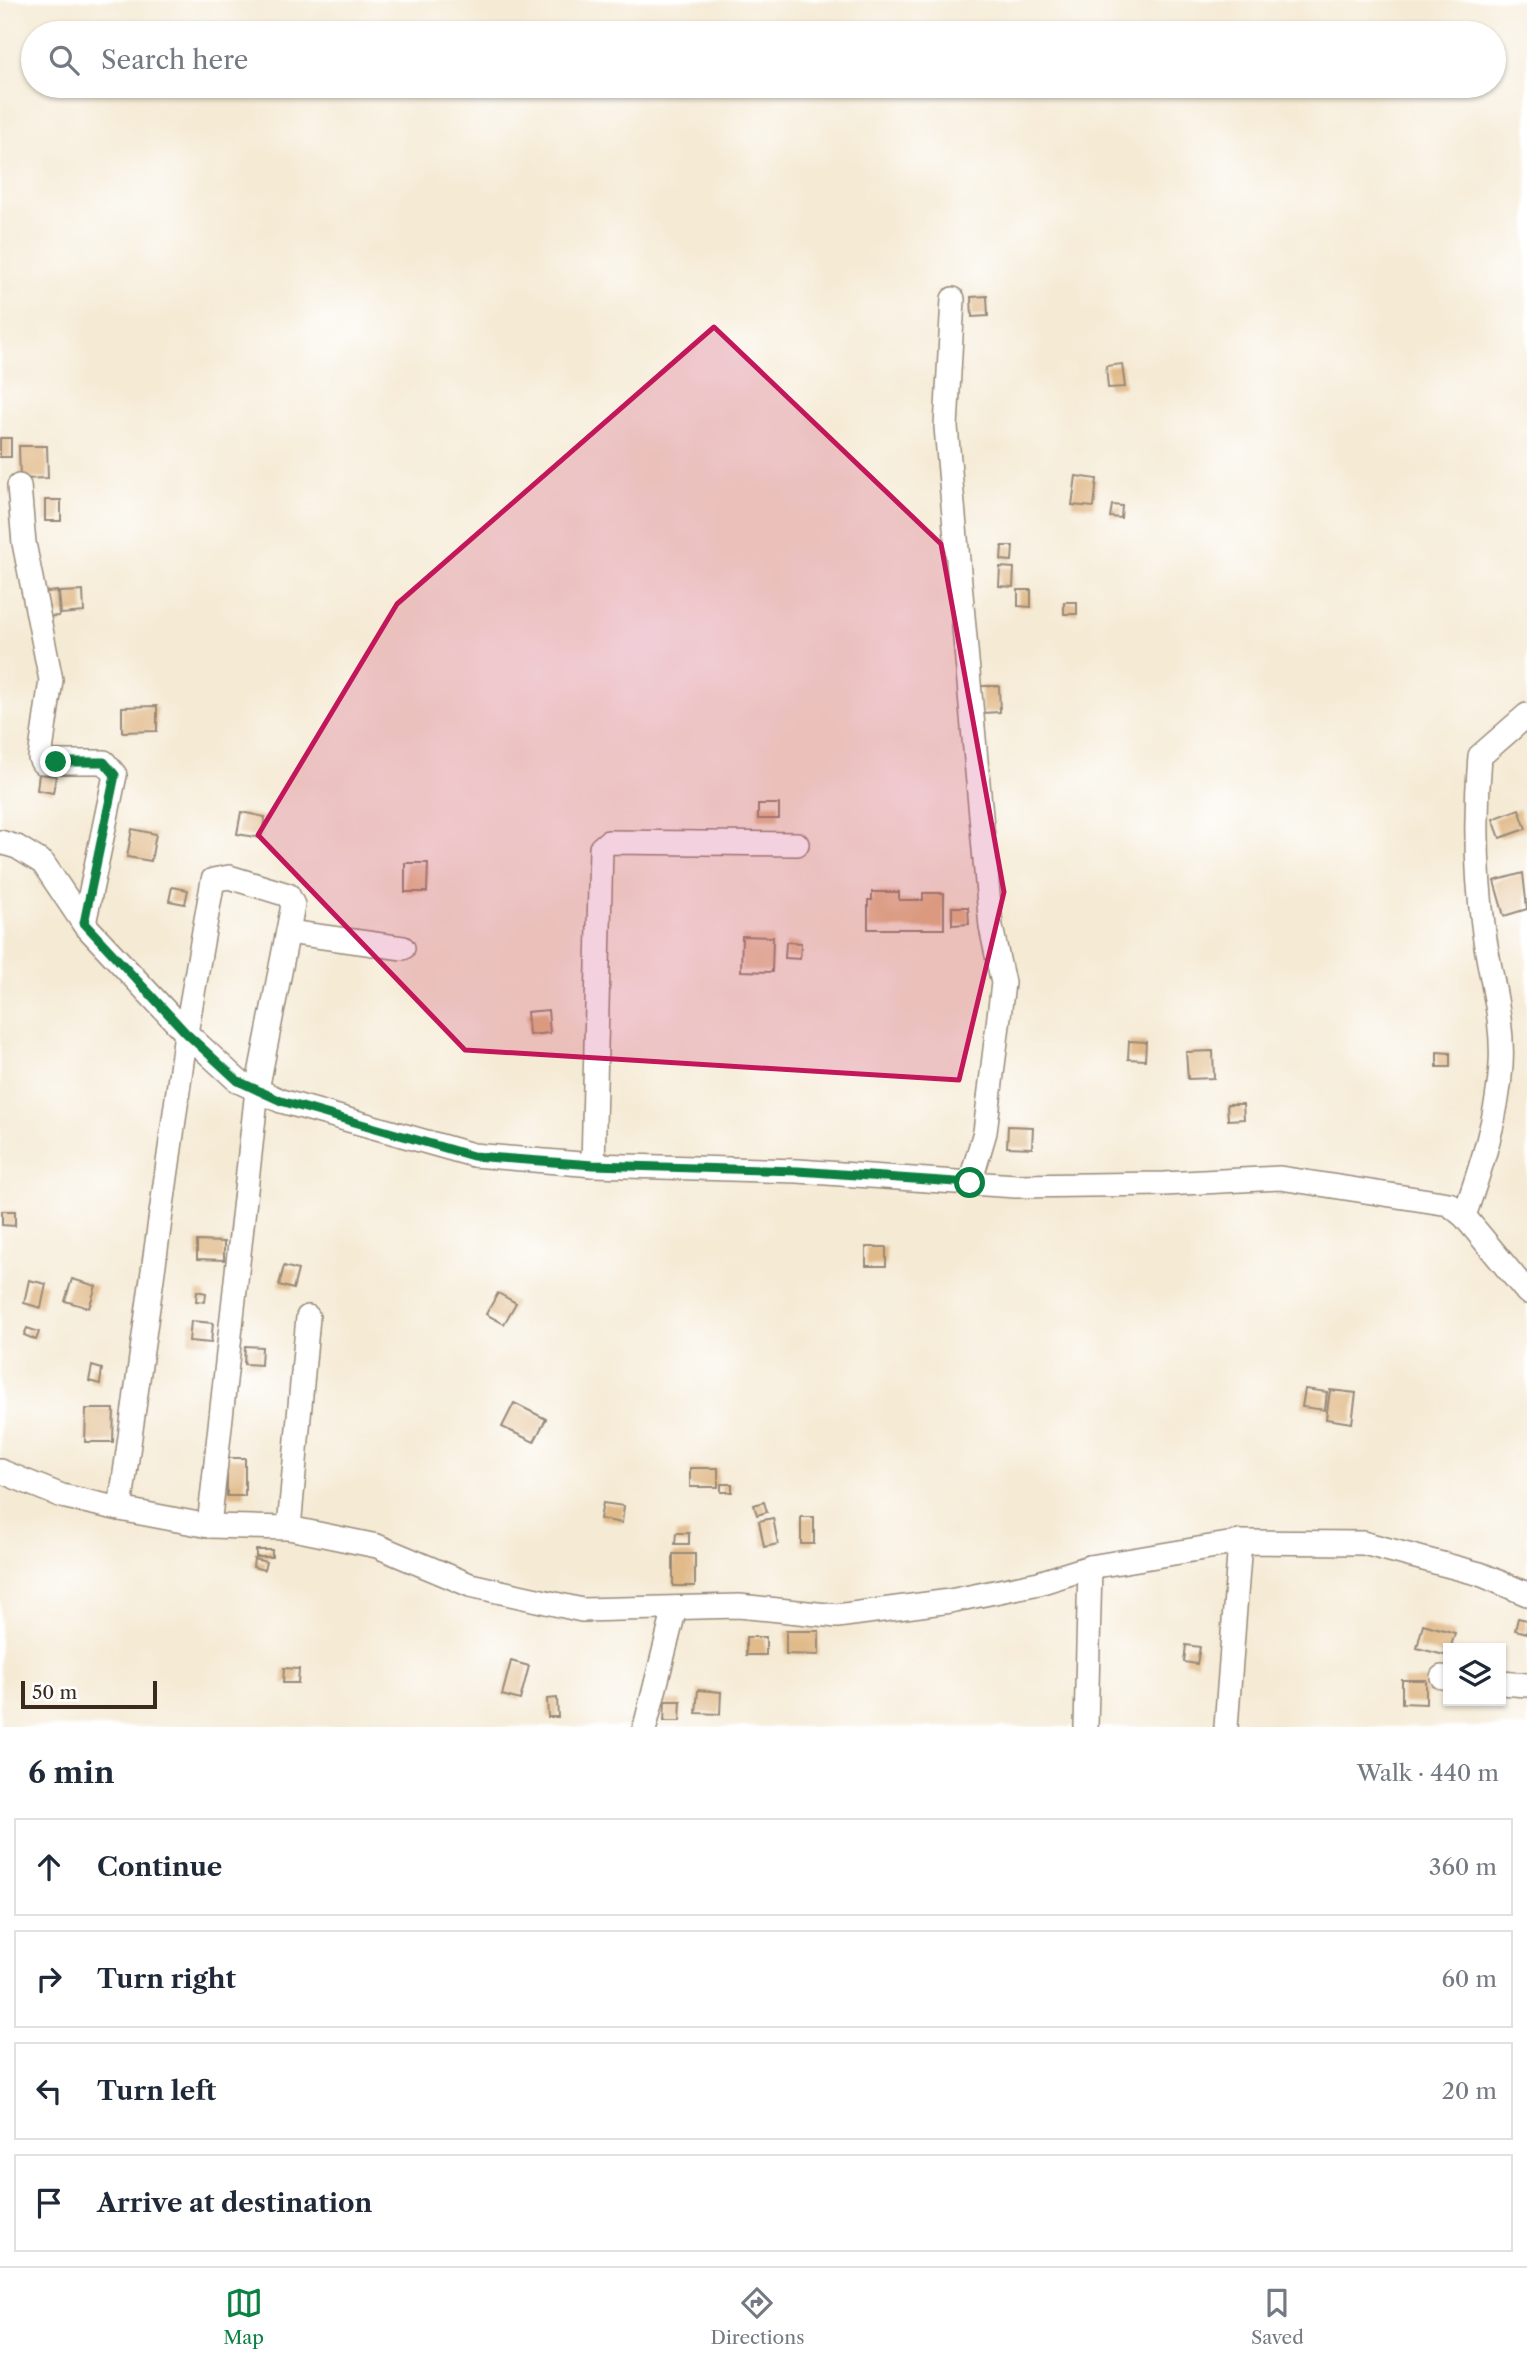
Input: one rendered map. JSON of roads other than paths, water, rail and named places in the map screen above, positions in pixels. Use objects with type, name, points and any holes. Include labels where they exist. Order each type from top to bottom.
[{"type":"street","points":[[953,299],[946,426],[991,928],[1003,983],[985,1132],[970,1183]]},
{"type":"street","points":[[19,486],[24,542],[51,680],[40,758],[42,762],[104,762],[115,775],[84,923]]},
{"type":"street","points":[[1464,1216],[1492,1122],[1501,1067],[1501,1035],[1483,931],[1477,795],[1480,756],[1527,715]]},
{"type":"street","points":[[0,842],[17,847],[43,863],[84,923],[186,1033],[238,1081],[281,1101],[473,1156],[593,1165],[798,1171],[1016,1186],[1164,1184],[1280,1178],[1449,1205],[1464,1216],[1527,1292]]},
{"type":"street","points":[[593,1165],[601,848],[608,842],[797,845]]},
{"type":"street","points":[[120,1509],[186,1033],[213,880],[229,877],[288,895],[293,905],[257,1090],[209,1526]]},
{"type":"street","points":[[288,932],[403,948]]},
{"type":"street","points":[[289,1528],[308,1317]]},
{"type":"street","points":[[0,1471],[62,1496],[120,1509],[209,1526],[289,1528],[377,1546],[470,1585],[582,1610],[739,1606],[837,1616],[963,1598],[1039,1583],[1090,1567],[1240,1542],[1363,1543],[1480,1574],[1527,1594]]},
{"type":"street","points":[[1226,1727],[1240,1542]]},
{"type":"street","points":[[1086,1727],[1090,1567]]},
{"type":"street","points":[[645,1727],[675,1608]]},
{"type":"street","points":[[1506,1683],[1527,1685]]}]
